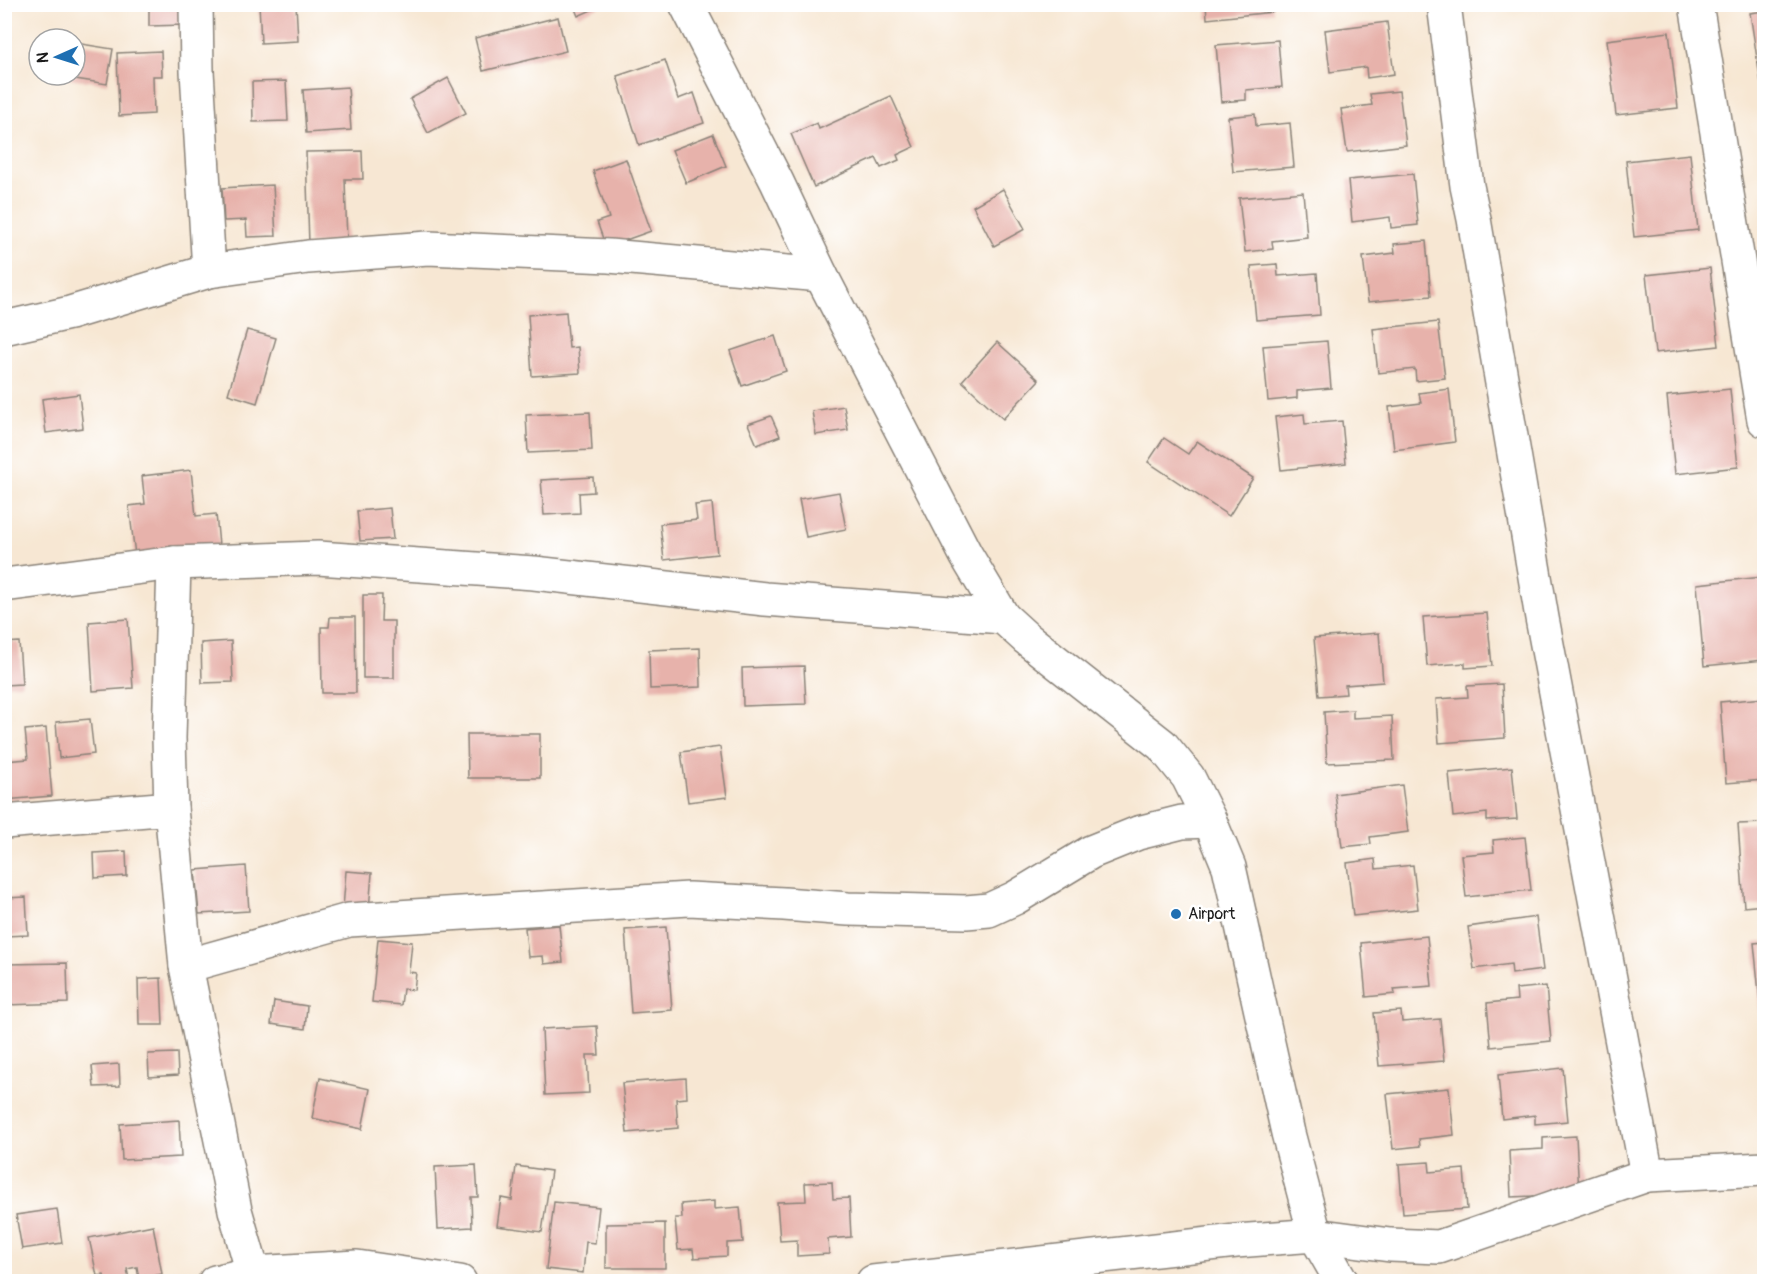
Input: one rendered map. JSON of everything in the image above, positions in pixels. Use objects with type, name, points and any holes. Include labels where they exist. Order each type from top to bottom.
[{"type":"street","points":[[196,4],[197,71],[209,271]]},
{"type":"street","points":[[686,4],[777,182],[820,275],[966,555],[1003,617],[1026,638],[1162,746],[1188,777],[1229,867],[1288,1132],[1315,1235],[1342,1281]]},
{"type":"street","points":[[1444,4],[1467,186],[1542,618],[1647,1175]]},
{"type":"street","points":[[1696,4],[1764,420]]},
{"type":"street","points":[[4,328],[70,313],[209,271],[308,257],[428,248],[609,256],[820,275]]},
{"type":"street","points":[[4,585],[174,564],[318,558],[534,573],[765,599],[1003,617]]},
{"type":"street","points":[[174,564],[169,738],[171,808],[186,966],[235,1210],[253,1273]]},
{"type":"street","points":[[4,822],[171,808]]},
{"type":"street","points":[[186,966],[349,920],[689,899],[848,909],[966,912],[989,909],[1015,898],[1091,852],[1138,833],[1182,822],[1210,821]]},
{"type":"street","points":[[873,1281],[1224,1242],[1315,1235],[1390,1245],[1439,1247],[1647,1175],[1764,1169]]},
{"type":"street","points":[[215,1281],[253,1273],[357,1267],[460,1281]]},
{"type":"building","points":[[149,4],[185,4],[185,25],[149,26]]},
{"type":"building","points":[[259,4],[296,4],[298,41],[261,43]]},
{"type":"building","points":[[573,4],[605,4],[578,16]]},
{"type":"building","points":[[1206,4],[1272,4],[1273,12],[1207,19]]},
{"type":"building","points":[[1764,11],[1764,97],[1763,97],[1750,13]]},
{"type":"building","points":[[558,17],[566,51],[483,71],[475,38]]},
{"type":"building","points":[[1387,22],[1394,74],[1367,78],[1366,67],[1330,72],[1325,30]]},
{"type":"building","points":[[1669,32],[1678,108],[1616,115],[1607,40]]},
{"type":"building","points":[[1278,40],[1282,87],[1246,90],[1246,100],[1221,102],[1216,45]]},
{"type":"building","points":[[87,45],[113,49],[107,84],[87,81]]},
{"type":"building","points":[[161,51],[162,76],[153,76],[154,114],[119,116],[117,53]]},
{"type":"building","points":[[665,60],[678,99],[694,93],[704,123],[639,145],[617,76]]},
{"type":"building","points":[[448,78],[466,113],[428,133],[410,99]]},
{"type":"building","points":[[286,81],[288,121],[253,122],[252,82]]},
{"type":"building","points":[[348,87],[351,130],[306,133],[303,90]]},
{"type":"building","points":[[1399,91],[1406,145],[1347,152],[1341,109],[1372,105],[1370,94]]},
{"type":"building","points":[[891,96],[914,147],[897,155],[899,160],[881,168],[876,158],[814,187],[791,134],[817,123],[819,129]]},
{"type":"building","points":[[1255,114],[1256,126],[1290,123],[1294,167],[1233,172],[1228,117]]},
{"type":"building","points":[[713,134],[726,166],[686,183],[672,150]]},
{"type":"building","points":[[362,151],[363,179],[345,179],[347,243],[309,244],[306,152]]},
{"type":"building","points":[[1690,154],[1698,230],[1634,237],[1626,161]]},
{"type":"building","points":[[626,159],[651,231],[606,247],[597,222],[609,218],[593,171]]},
{"type":"building","points":[[1413,174],[1418,225],[1391,228],[1390,217],[1352,222],[1348,180]]},
{"type":"building","points":[[273,185],[276,236],[247,237],[246,220],[224,221],[222,188]]},
{"type":"building","points":[[1003,189],[1025,229],[994,246],[973,206]]},
{"type":"building","points":[[1303,192],[1307,237],[1272,241],[1273,249],[1245,252],[1239,198]]},
{"type":"building","points":[[1426,241],[1431,296],[1368,302],[1363,257],[1395,253],[1394,244]]},
{"type":"building","points":[[1277,264],[1278,276],[1317,273],[1320,315],[1256,320],[1251,266]]},
{"type":"building","points":[[1710,268],[1719,346],[1655,353],[1646,275]]},
{"type":"building","points":[[566,312],[569,348],[578,347],[580,373],[532,376],[528,315]]},
{"type":"building","points":[[1438,322],[1445,378],[1416,381],[1415,369],[1378,373],[1373,329]]},
{"type":"building","points":[[247,330],[276,338],[257,403],[228,394]]},
{"type":"building","points":[[775,336],[786,371],[742,386],[730,351]]},
{"type":"building","points":[[1327,341],[1331,388],[1297,391],[1297,398],[1268,401],[1263,346]]},
{"type":"building","points":[[997,342],[1039,380],[1003,419],[962,381]]},
{"type":"building","points":[[1449,389],[1455,442],[1394,450],[1389,407],[1421,403],[1419,393]]},
{"type":"building","points":[[1730,389],[1738,467],[1675,474],[1667,396]]},
{"type":"building","points":[[79,394],[83,428],[46,433],[42,399]]},
{"type":"building","points":[[844,406],[848,430],[816,435],[812,411]]},
{"type":"building","points":[[590,412],[592,450],[528,453],[526,415]]},
{"type":"building","points":[[1304,414],[1305,424],[1342,421],[1346,463],[1281,470],[1275,417]]},
{"type":"building","points":[[771,416],[780,436],[757,445],[748,424]]},
{"type":"building","points":[[1164,438],[1188,454],[1197,441],[1253,478],[1229,516],[1148,462]]},
{"type":"building","points":[[191,470],[196,516],[216,514],[219,545],[135,555],[129,506],[145,504],[142,476]]},
{"type":"building","points":[[593,477],[594,492],[579,493],[580,513],[544,515],[541,480]]},
{"type":"building","points":[[839,492],[846,529],[806,537],[799,499]]},
{"type":"building","points":[[712,503],[717,554],[664,560],[660,524],[697,520],[695,505]]},
{"type":"building","points":[[390,508],[393,539],[360,541],[357,511]]},
{"type":"building","points":[[1762,577],[1764,660],[1704,666],[1697,584]]},
{"type":"building","points":[[363,595],[382,595],[381,621],[394,621],[394,678],[363,678]]},
{"type":"building","points":[[1487,613],[1492,666],[1465,668],[1465,663],[1427,666],[1423,617]]},
{"type":"building","points":[[330,617],[355,617],[356,693],[322,693],[321,627],[329,627]]},
{"type":"building","points":[[128,619],[133,688],[93,691],[89,622]]},
{"type":"building","points":[[1379,633],[1383,682],[1345,685],[1346,694],[1319,696],[1314,638]]},
{"type":"building","points":[[231,641],[233,682],[202,683],[201,643]]},
{"type":"building","points":[[19,642],[22,684],[4,685],[4,643]]},
{"type":"building","points":[[700,648],[701,687],[650,689],[649,650]]},
{"type":"building","points":[[804,666],[806,704],[743,706],[742,668]]},
{"type":"building","points":[[1502,684],[1505,738],[1439,743],[1436,699],[1468,697],[1467,686]]},
{"type":"building","points":[[1764,698],[1764,780],[1726,783],[1720,702]]},
{"type":"building","points":[[1353,710],[1353,718],[1392,716],[1394,760],[1327,763],[1324,712]]},
{"type":"building","points":[[90,719],[94,754],[59,758],[56,722]]},
{"type":"building","points":[[46,728],[52,796],[4,800],[4,761],[28,759],[25,730]]},
{"type":"building","points":[[467,734],[540,734],[540,778],[468,778]]},
{"type":"building","points":[[720,747],[727,797],[688,802],[681,752]]},
{"type":"building","points":[[1512,767],[1517,819],[1487,821],[1487,813],[1453,817],[1449,773]]},
{"type":"building","points":[[1402,785],[1408,832],[1370,837],[1371,844],[1342,847],[1335,794]]},
{"type":"building","points":[[1764,823],[1764,905],[1744,907],[1738,824]]},
{"type":"building","points":[[1525,837],[1531,890],[1466,897],[1461,855],[1494,852],[1493,840]]},
{"type":"building","points":[[126,851],[127,876],[95,878],[94,853]]},
{"type":"building","points":[[1375,859],[1376,869],[1413,865],[1418,909],[1353,916],[1347,863]]},
{"type":"building","points":[[246,866],[249,911],[199,914],[195,870]]},
{"type":"building","points":[[346,871],[372,873],[369,910],[343,908]]},
{"type":"building","points":[[26,897],[28,935],[4,936],[4,898]]},
{"type":"building","points":[[1536,917],[1543,970],[1512,974],[1511,964],[1474,969],[1468,927]]},
{"type":"building","points":[[559,925],[563,962],[544,964],[543,956],[528,957],[525,928]]},
{"type":"building","points":[[666,927],[672,1010],[631,1013],[625,930]]},
{"type":"building","points":[[1427,936],[1432,986],[1394,989],[1395,994],[1366,997],[1361,943]]},
{"type":"building","points":[[378,939],[412,942],[409,972],[416,973],[414,990],[403,989],[401,1005],[372,1002]]},
{"type":"building","points":[[1764,942],[1764,1023],[1762,1023],[1754,943]]},
{"type":"building","points":[[67,963],[68,1003],[5,1005],[5,964]]},
{"type":"building","points":[[161,978],[163,1025],[139,1025],[138,979]]},
{"type":"building","points":[[1546,986],[1551,1041],[1491,1047],[1487,1003],[1517,1000],[1516,989]]},
{"type":"building","points":[[274,1001],[307,1006],[305,1029],[271,1024]]},
{"type":"building","points":[[1401,1011],[1402,1022],[1440,1019],[1444,1061],[1379,1066],[1374,1013]]},
{"type":"building","points":[[597,1026],[599,1055],[587,1055],[589,1093],[545,1095],[542,1029]]},
{"type":"building","points":[[177,1053],[178,1075],[149,1077],[148,1054]]},
{"type":"building","points":[[119,1064],[120,1086],[94,1087],[92,1066]]},
{"type":"building","points":[[1563,1068],[1568,1121],[1535,1124],[1535,1115],[1502,1119],[1498,1075]]},
{"type":"building","points":[[320,1078],[370,1089],[362,1129],[312,1118]]},
{"type":"building","points":[[686,1078],[687,1098],[676,1099],[678,1128],[627,1133],[622,1083]]},
{"type":"building","points":[[1449,1088],[1454,1135],[1419,1139],[1420,1146],[1393,1149],[1387,1094]]},
{"type":"building","points":[[179,1120],[181,1157],[122,1160],[120,1124]]},
{"type":"building","points":[[1576,1136],[1579,1194],[1511,1197],[1509,1151],[1543,1149],[1543,1138]]},
{"type":"building","points":[[1429,1162],[1430,1172],[1464,1169],[1467,1209],[1403,1214],[1399,1164]]},
{"type":"building","points":[[476,1165],[478,1197],[471,1197],[472,1227],[438,1229],[435,1167]]},
{"type":"building","points":[[516,1166],[551,1171],[542,1232],[497,1226],[501,1198],[512,1200]]},
{"type":"building","points":[[832,1182],[833,1199],[849,1198],[851,1237],[828,1239],[829,1254],[797,1256],[797,1240],[780,1241],[777,1202],[806,1201],[805,1183]]},
{"type":"building","points":[[714,1201],[714,1209],[740,1207],[743,1242],[727,1243],[727,1256],[694,1258],[693,1249],[678,1250],[675,1218],[682,1218],[681,1204]]},
{"type":"building","points":[[554,1202],[599,1207],[595,1243],[586,1242],[583,1273],[546,1269]]},
{"type":"building","points":[[57,1209],[62,1243],[22,1249],[16,1215]]},
{"type":"building","points":[[665,1223],[665,1268],[606,1268],[606,1224]]},
{"type":"building","points":[[153,1225],[162,1274],[139,1279],[137,1267],[127,1269],[129,1279],[106,1282],[104,1275],[97,1276],[89,1238]]},
{"type":"place","name":"Airport","points":[[1176,914]]}]
